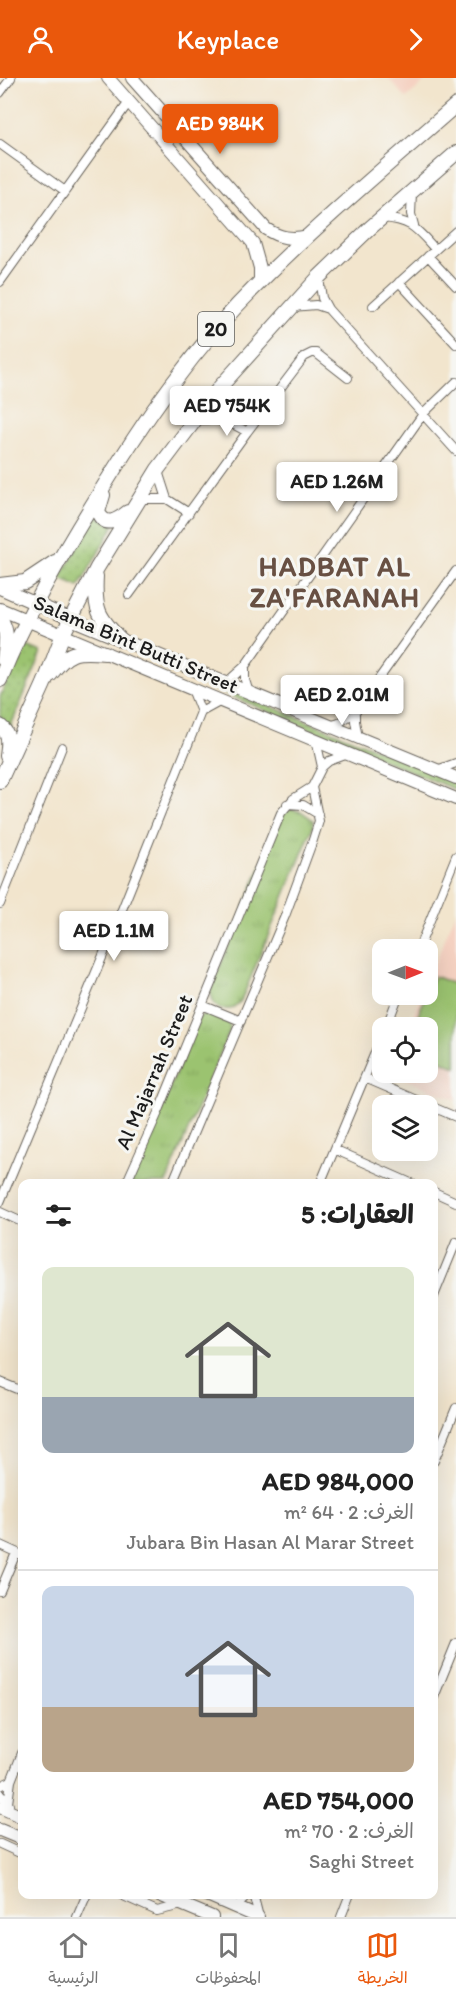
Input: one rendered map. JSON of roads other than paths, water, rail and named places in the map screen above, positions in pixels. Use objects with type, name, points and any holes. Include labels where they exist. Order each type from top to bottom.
[{"type":"main road","points":[[108,78],[253,243],[260,268],[260,282]]},
{"type":"main road","points":[[139,80],[266,229],[276,236],[297,239],[309,236]]},
{"type":"main road","name":"20","points":[[1,677],[59,558],[156,404],[191,358],[260,282],[456,105]]},
{"type":"main road","name":"20","points":[[0,781],[44,684],[63,634],[97,568],[158,470],[220,387],[319,277],[381,218],[456,153]]},
{"type":"main road","points":[[230,217],[239,215],[243,204]]},
{"type":"main road","points":[[111,474],[99,505],[98,512],[101,519],[107,522],[115,521],[136,503]]},
{"type":"main road","points":[[0,587],[25,582],[59,558]]},
{"type":"main road","points":[[97,568],[95,599],[97,611],[104,623],[121,640]]},
{"type":"main road","name":"Salama Bint Butti Street","points":[[0,587],[71,620],[456,778]]},
{"type":"main road","name":"Salama Bint Butti Street","points":[[0,609],[456,799]]},
{"type":"main road","points":[[0,618],[5,626],[7,637],[1,677]]},
{"type":"main road","points":[[44,684],[65,658],[74,652],[105,653]]},
{"type":"main road","points":[[0,726],[6,730],[9,738],[6,766]]},
{"type":"main road","points":[[0,1830],[18,1837]]},
{"type":"main road","points":[[168,1899],[212,1917]]},
{"type":"main road","points":[[217,1899],[259,1917]]},
{"type":"street","points":[[0,93],[10,78]]},
{"type":"street","points":[[0,282],[129,102]]},
{"type":"street","points":[[0,144],[65,191]]},
{"type":"street","points":[[413,190],[410,203],[414,225]]},
{"type":"street","points":[[381,218],[403,220],[414,225],[435,249]]},
{"type":"street","points":[[373,306],[456,231]]},
{"type":"street","points":[[428,256],[456,286]]},
{"type":"street","points":[[319,277],[322,298],[328,309],[456,451]]},
{"type":"street","points":[[399,282],[456,344]]},
{"type":"street","points":[[292,307],[316,305],[328,309]]},
{"type":"street","points":[[129,595],[299,362],[308,354],[316,353],[348,378]]},
{"type":"street","points":[[226,683],[245,666],[423,414],[456,382]]},
{"type":"street","points":[[220,387],[222,406],[231,422]]},
{"type":"street","points":[[195,420],[210,419],[231,422],[247,432]]},
{"type":"street","points":[[158,470],[167,499]]},
{"type":"street","points":[[136,503],[167,499],[189,513]]},
{"type":"street","points":[[329,726],[339,723],[356,712],[456,571]]},
{"type":"street","points":[[245,666],[245,680],[249,693]]},
{"type":"street","points":[[192,689],[201,712]]},
{"type":"street","points":[[0,1203],[201,712],[221,701]]},
{"type":"street","points":[[356,712],[358,738]]},
{"type":"street","points":[[316,740],[322,767],[348,754]]},
{"type":"street","points":[[0,904],[62,747]]},
{"type":"street","points":[[437,770],[456,763]]},
{"type":"street","name":"Al Majarrah Street","points":[[128,1179],[160,1108],[281,813],[287,804],[312,787],[322,767]]},
{"type":"street","points":[[174,1179],[242,1021],[313,840],[319,821],[312,787]]},
{"type":"street","points":[[287,804],[303,805],[318,814]]},
{"type":"street","points":[[423,939],[454,866],[456,856]]},
{"type":"street","points":[[202,1005],[242,1021]]},
{"type":"street","points":[[322,1179],[372,1061]]},
{"type":"street","points":[[365,1078],[456,1117]]},
{"type":"street","points":[[336,1150],[402,1179]]},
{"type":"street","points":[[438,1194],[456,1202]]},
{"type":"street","points":[[0,1212],[18,1220]]},
{"type":"street","points":[[438,1286],[456,1242]]},
{"type":"street","points":[[0,1382],[18,1389]]},
{"type":"street","points":[[438,1451],[456,1408]]},
{"type":"street","points":[[0,1545],[18,1554]]},
{"type":"street","points":[[0,1591],[18,1556]]},
{"type":"street","points":[[438,1687],[456,1643]]},
{"type":"street","points":[[11,1810],[11,1780],[18,1763]]},
{"type":"street","points":[[0,1786],[11,1780]]},
{"type":"street","points":[[0,1793],[11,1810]]},
{"type":"street","points":[[0,1844],[18,1852]]},
{"type":"street","points":[[77,1917],[85,1899]]},
{"type":"street","points":[[129,1899],[160,1914],[182,1905]]},
{"type":"street","points":[[235,1907],[245,1899]]},
{"type":"street","points":[[253,1899],[259,1917]]},
{"type":"street","points":[[341,1917],[348,1899]]},
{"type":"district","name":"HADBAT AL ZA'FARANAH","points":[[335,582]]}]
